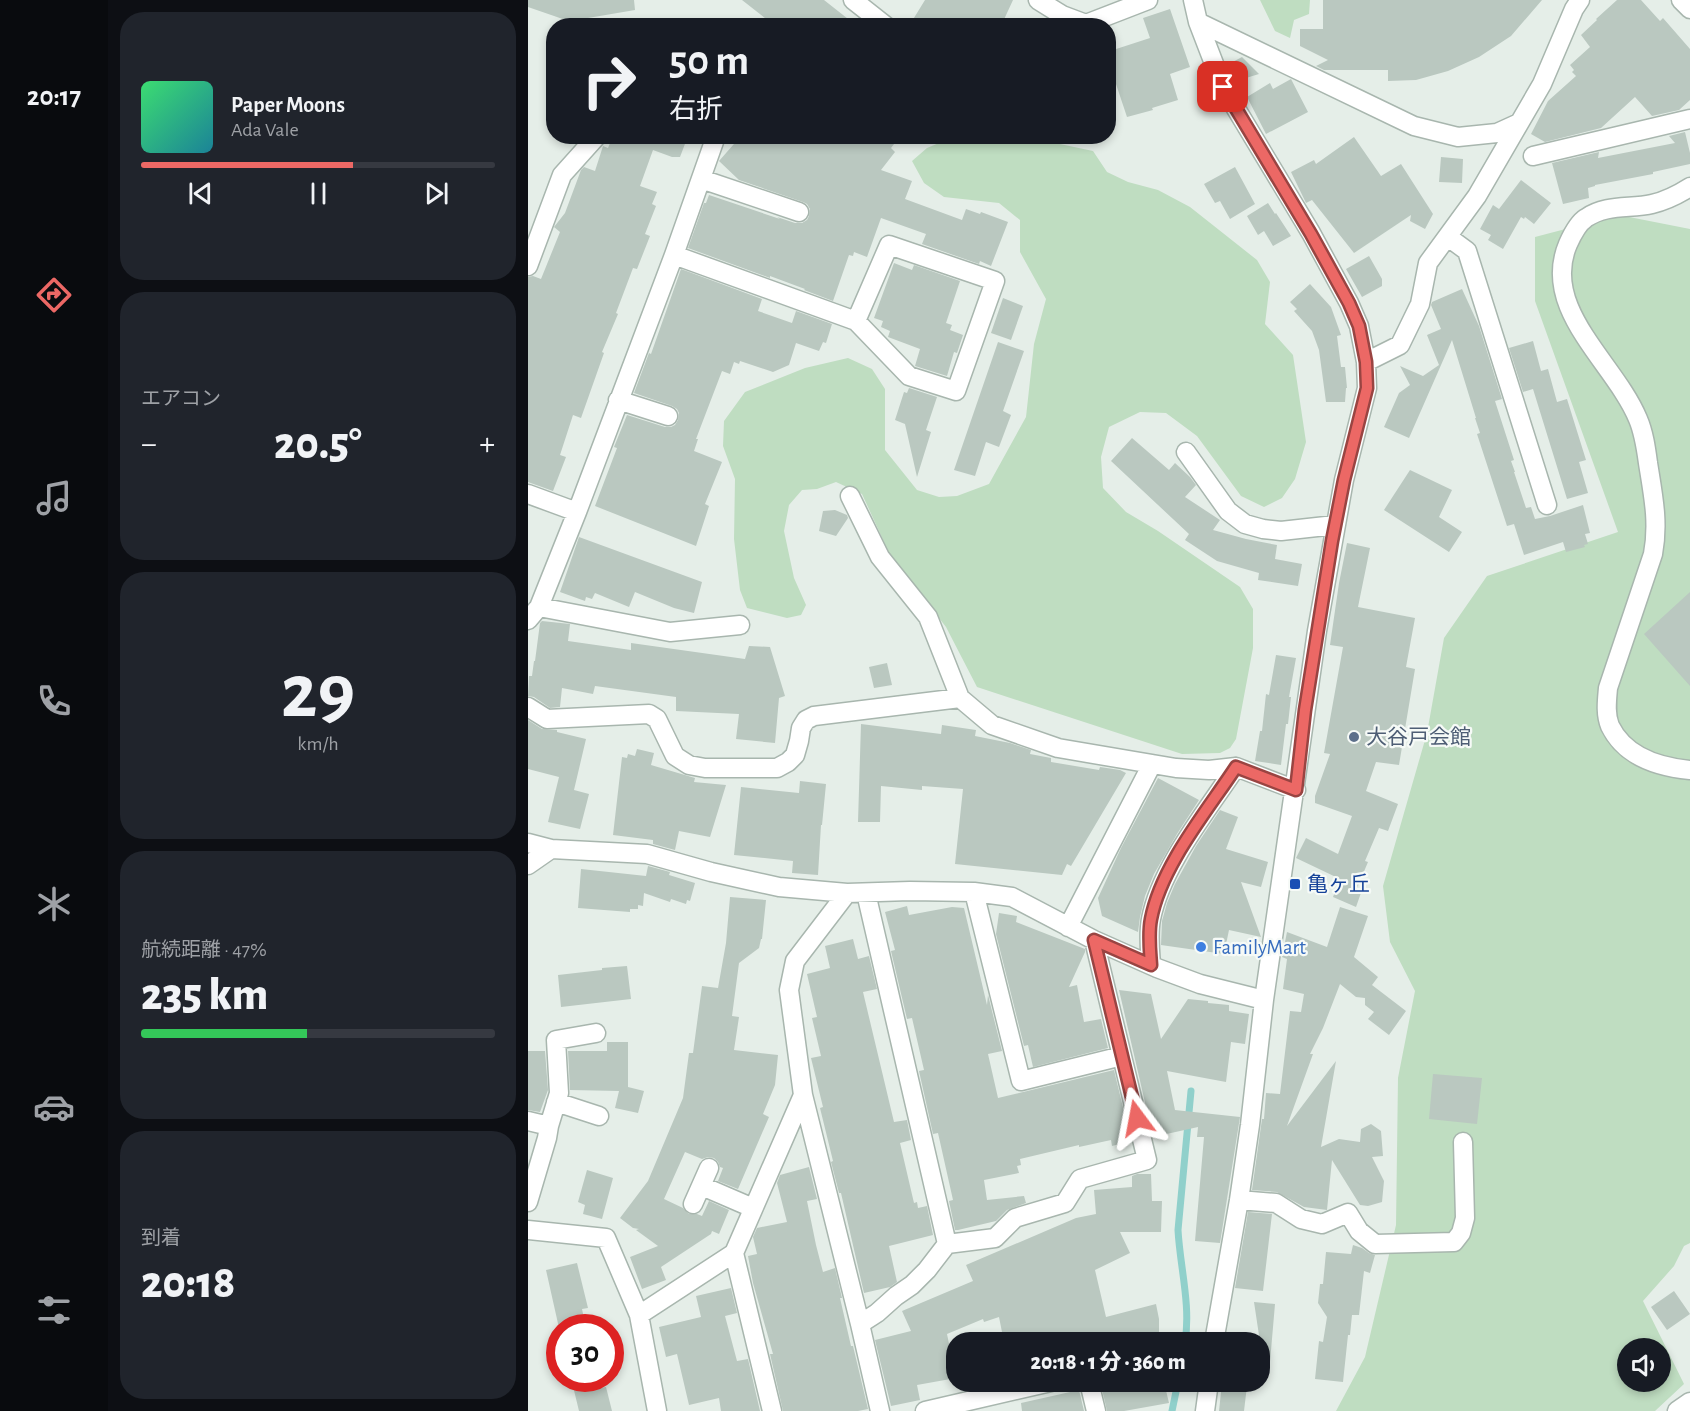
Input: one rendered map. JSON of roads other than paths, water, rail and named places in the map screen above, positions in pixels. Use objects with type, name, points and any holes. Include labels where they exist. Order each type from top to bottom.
[{"type":"street","points":[[853,0],[876,18]]},
{"type":"street","points":[[1038,0],[1069,18]]},
{"type":"street","points":[[1103,18],[1148,0]]},
{"type":"street","points":[[1193,0],[1198,22],[1223,87],[1311,234],[1349,303],[1359,326],[1366,362],[1367,388],[1335,525],[1305,710],[1296,790],[1264,1000],[1250,1125],[1216,1332]]},
{"type":"street","points":[[1366,362],[1400,345],[1420,304],[1428,263],[1478,196],[1542,84],[1580,0]]},
{"type":"street","points":[[1681,0],[1690,9]]},
{"type":"street","points":[[1198,22],[1414,126],[1458,137],[1497,133],[1519,123]]},
{"type":"street","points":[[1533,156],[1690,119]]},
{"type":"street","points":[[529,261],[562,175],[590,144]]},
{"type":"street","points":[[713,144],[674,255],[577,512],[533,614],[616,620],[670,632],[740,625]]},
{"type":"street","points":[[701,178],[799,212]]},
{"type":"street","points":[[1690,187],[1681,193],[1652,204],[1599,211],[1584,219],[1572,235],[1564,253],[1561,279],[1566,301],[1581,331],[1608,367],[1639,420],[1655,505],[1657,534],[1653,554],[1608,688],[1606,707],[1610,725],[1621,741],[1635,754],[1653,764],[1690,770]]},
{"type":"street","points":[[1448,237],[1467,250],[1547,505]]},
{"type":"street","points":[[674,255],[856,321],[909,376],[956,391],[995,282],[889,245],[856,321]]},
{"type":"street","points":[[618,400],[668,416]]},
{"type":"street","points":[[1186,453],[1228,510],[1245,524],[1263,530],[1281,531],[1335,525]]},
{"type":"street","points":[[528,494],[577,512]]},
{"type":"street","points":[[850,496],[880,557],[928,617],[960,698],[992,725],[1058,748],[1176,768],[1209,770],[1236,767],[1296,790]]},
{"type":"street","points":[[528,707],[547,719],[649,714],[657,718],[675,756],[689,765],[705,768],[777,768],[795,755],[801,728],[806,720],[814,716],[960,698]]},
{"type":"street","points":[[1068,927],[1152,764]]},
{"type":"street","points":[[1151,965],[1149,935],[1151,918],[1164,880],[1186,841],[1236,767]]},
{"type":"street","points":[[528,843],[551,849],[647,854],[711,872],[778,887],[866,893],[974,892],[1012,897],[1094,940],[1151,965],[1200,984],[1264,1000]]},
{"type":"street","points":[[528,865],[551,849]]},
{"type":"street","points":[[848,892],[795,960],[789,990],[802,1095],[880,1411]]},
{"type":"street","points":[[974,892],[1021,1082],[1122,1056]]},
{"type":"street","points":[[866,893],[947,1244]]},
{"type":"street","points":[[860,1324],[912,1285],[947,1244],[994,1238],[1015,1218],[1065,1203],[1080,1179],[1147,1160],[1094,940]]},
{"type":"street","points":[[528,1202],[559,1094],[556,1040],[596,1033]]},
{"type":"street","points":[[639,1315],[734,1253],[802,1095]]},
{"type":"street","points":[[556,1102],[599,1116]]},
{"type":"street","points":[[528,1121],[549,1126]]},
{"type":"street","points":[[1239,1200],[1276,1203],[1301,1219],[1322,1224],[1348,1213],[1359,1231],[1375,1244],[1454,1242],[1461,1233],[1465,1218],[1463,1142]]},
{"type":"street","points":[[693,1204],[709,1168]]},
{"type":"street","points":[[702,1186],[753,1208]]},
{"type":"street","points":[[528,1230],[606,1238],[639,1315],[657,1411]]},
{"type":"street","points":[[734,1253],[772,1411]]},
{"type":"street","points":[[926,1411],[986,1404],[1021,1392]]},
{"type":"street","points":[[1091,1392],[1096,1411]]},
{"type":"street","points":[[1205,1411],[1208,1392]]},
{"type":"street","points":[[1677,1411],[1690,1402]]},
{"type":"waterway","points":[[1186,1332],[1186,1300],[1178,1230],[1191,1091]]},
{"type":"waterway","points":[[1172,1411],[1176,1392]]},
{"type":"place","name":"大谷戸会館","points":[[1354,737]]},
{"type":"place","name":"亀ヶ丘","points":[[1295,884]]},
{"type":"place","name":"FamilyMart","points":[[1201,947]]}]
